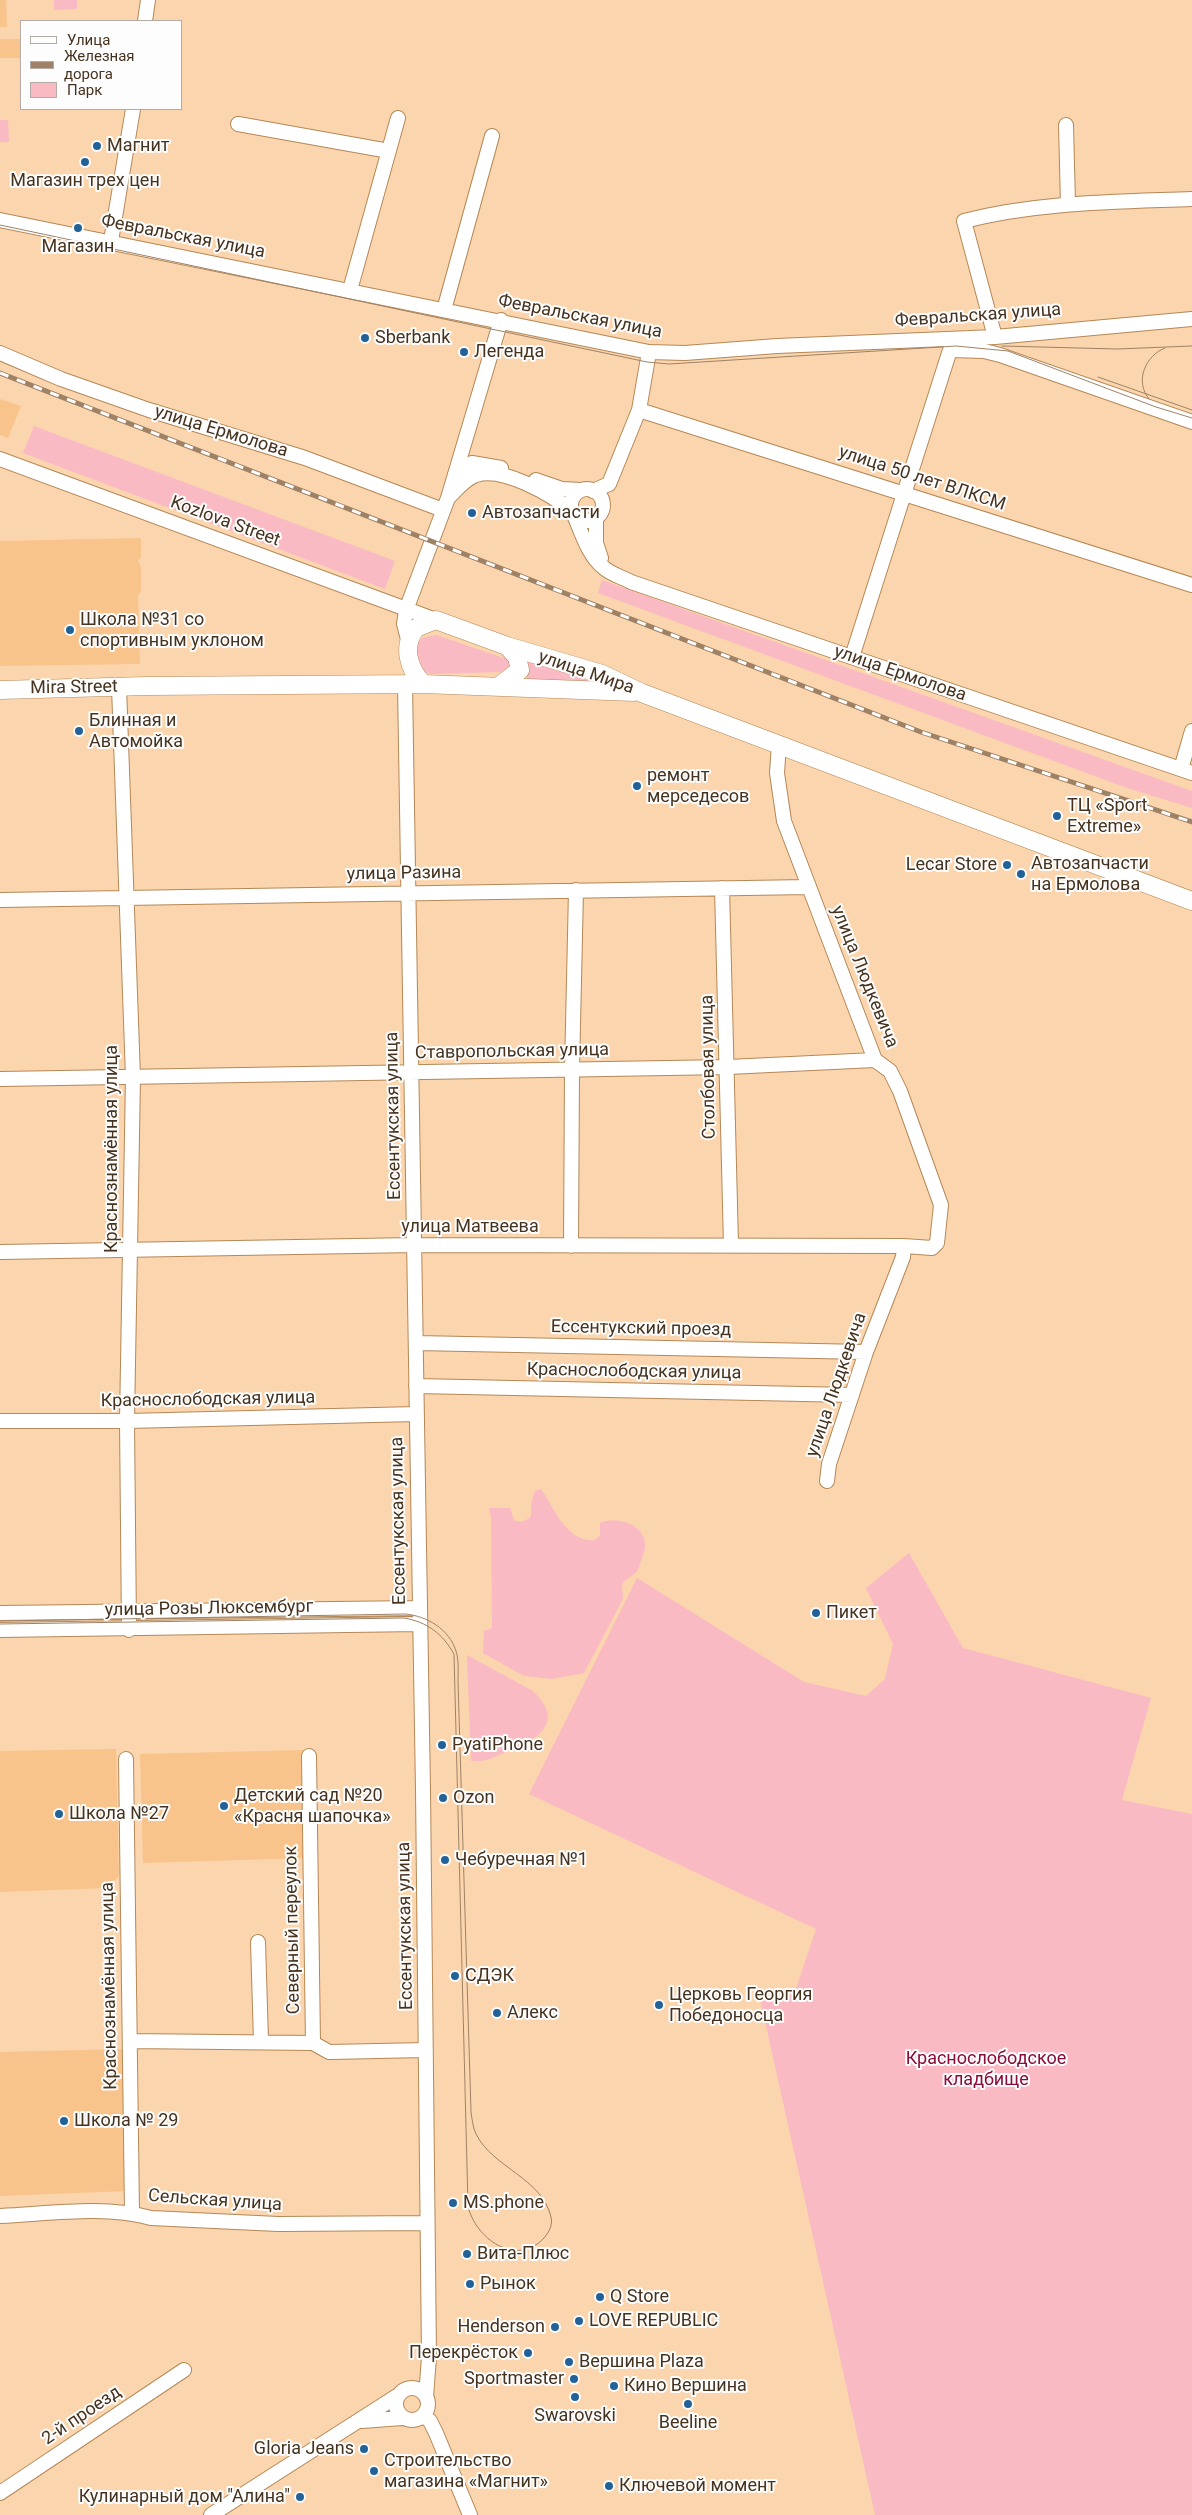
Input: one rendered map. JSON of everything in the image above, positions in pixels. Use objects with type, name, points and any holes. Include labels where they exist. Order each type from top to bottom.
[{"type":"main road","name":"улица Мира","points":[[359,685],[394,676],[404,664],[408,647],[416,628],[436,620],[508,646],[602,674],[642,692]]},
{"type":"main road","name":"улица Мира","points":[[499,686],[520,670],[517,656],[508,646]]},
{"type":"main road","points":[[408,647],[414,684]]},
{"type":"main road","name":"улица Мира","points":[[119,687],[414,684],[642,692]]},
{"type":"main road","name":"Mira Street","points":[[0,690],[119,687]]},
{"type":"main road","points":[[642,692],[1192,901]]},
{"type":"street","points":[[145,20],[148,0]]},
{"type":"street","points":[[111,242],[132,110]]},
{"type":"street","points":[[350,290],[398,118]]},
{"type":"street","points":[[238,124],[389,151]]},
{"type":"street","points":[[1066,125],[1068,204]]},
{"type":"street","points":[[444,310],[492,136]]},
{"type":"street","points":[[1000,355],[1000,336],[964,221],[1006,210],[1068,204],[1192,198]]},
{"type":"street","name":"Февральская улица","points":[[0,220],[500,320],[649,352],[685,353],[797,345],[1000,336],[1192,319]]},
{"type":"street","points":[[408,647],[404,624],[406,610],[433,543],[446,504],[500,320]]},
{"type":"street","name":"Февральская улица","points":[[906,493],[950,350],[976,350],[1000,355],[1192,422]]},
{"type":"street","points":[[446,504],[464,482],[476,475],[486,474],[504,477],[538,489],[585,521],[596,518],[602,511],[603,503],[639,410],[649,352]]},
{"type":"street","name":"улица Ермолова","points":[[0,354],[149,410],[306,458],[446,504]]},
{"type":"street","name":"улица 50 лет ВЛКСМ","points":[[639,410],[1192,585]]},
{"type":"street","name":"Kozlova Street","points":[[0,459],[436,620]]},
{"type":"street","points":[[455,474],[472,463],[499,467],[562,488],[587,490],[600,496],[603,503]]},
{"type":"street","points":[[573,513],[572,499],[587,490],[610,484]]},
{"type":"street","points":[[852,657],[906,493]]},
{"type":"street","name":"улица Ермолова","points":[[573,513],[594,557],[609,571],[631,582],[1186,771]]},
{"type":"street","points":[[596,518],[596,543],[609,571]]},
{"type":"street","name":"Ессентукская улица","points":[[414,684],[410,892],[411,1072],[415,1245],[429,2357],[426,2397],[428,2406],[424,2416]]},
{"type":"street","name":"Краснознамённая улица","points":[[119,687],[133,1077],[127,1421],[129,1630]]},
{"type":"street","points":[[1186,771],[1192,731]]},
{"type":"street","name":"улица Людкевича","points":[[779,744],[777,773],[784,821],[875,1060],[890,1071],[900,1091],[941,1205],[937,1243]]},
{"type":"street","name":"улица Разина","points":[[0,900],[808,887]]},
{"type":"street","name":"Столбовая улица","points":[[722,888],[731,1245]]},
{"type":"street","points":[[572,1246],[572,1070],[576,890]]},
{"type":"street","name":"Ставропольская улица","points":[[0,1079],[728,1068],[875,1060]]},
{"type":"street","name":"улица Матвеева","points":[[0,1252],[131,1248],[415,1245],[904,1246],[932,1248],[937,1243]]},
{"type":"street","name":"улица Людкевича","points":[[827,1481],[829,1464],[866,1352],[904,1257],[904,1246]]},
{"type":"street","name":"Ессентукский проезд","points":[[416,1343],[866,1352]]},
{"type":"street","name":"Краснослободская улица","points":[[416,1386],[852,1395]]},
{"type":"street","name":"Краснослободская улица","points":[[0,1421],[127,1421],[416,1414]]},
{"type":"street","name":"улица Розы Люксембург","points":[[0,1613],[419,1608]]},
{"type":"street","name":"улица Розы Люксембург","points":[[0,1630],[129,1630],[419,1624]]},
{"type":"street","name":"Северный переулок","points":[[309,1756],[313,2043]]},
{"type":"street","name":"Краснознамённая улица","points":[[126,1759],[132,2213]]},
{"type":"street","name":"Северный переулок","points":[[258,1942],[261,2042]]},
{"type":"street","points":[[130,2041],[313,2043],[329,2052],[426,2050]]},
{"type":"street","name":"Сельская улица","points":[[0,2216],[108,2212],[132,2213],[151,2218],[278,2224],[427,2223]]},
{"type":"street","points":[[211,2515],[349,2425],[410,2388],[429,2357]]},
{"type":"street","name":"2-й проезд","points":[[0,2493],[184,2370]]},
{"type":"street","points":[[410,2388],[422,2392],[426,2397]]},
{"type":"street","points":[[397,2396],[395,2408],[402,2418]]},
{"type":"street","points":[[349,2425],[377,2419],[402,2418],[413,2421],[424,2416],[433,2427],[470,2515]]},
{"type":"shaded area","points":[[0,0],[6,0],[7,27],[0,27]]},
{"type":"shaded area","points":[[0,39],[20,39],[20,58],[0,58]]},
{"type":"shaded area","points":[[0,399],[21,406],[8,438],[0,435]]},
{"type":"shaded area","name":"Школа №31 со спортивным уклоном","points":[[141,538],[141,557],[138,560],[141,567],[141,591],[138,596],[140,664],[0,666],[0,541]]},
{"type":"shaded area","name":"Школа №27","points":[[116,1749],[119,1876],[107,1888],[0,1892],[0,1751]]},
{"type":"shaded area","name":"Детский сад №20 «Красня шапочка»","points":[[304,1750],[307,1858],[143,1863],[140,1754]]},
{"type":"shaded area","name":"Школа № 29","points":[[127,2049],[128,2191],[0,2196],[0,2052]]},
{"type":"green space","points":[[54,0],[77,0],[77,9],[54,10]]},
{"type":"green space","points":[[0,120],[8,120],[9,142],[0,142]]},
{"type":"green space","points":[[34,426],[395,561],[385,589],[23,453]]},
{"type":"green space","points":[[602,580],[1192,791],[1192,808],[1127,788],[598,593]]},
{"type":"green space","points":[[436,635],[507,659],[511,667],[503,672],[432,674],[424,672],[413,650],[422,638]]},
{"type":"green space","points":[[522,655],[617,688],[527,679],[529,668]]},
{"type":"green space","points":[[541,1489],[562,1523],[577,1536],[595,1540],[600,1536],[600,1523],[614,1520],[630,1524],[641,1533],[645,1540],[645,1548],[638,1569],[622,1584],[623,1599],[584,1673],[552,1679],[524,1676],[483,1653],[484,1631],[492,1628],[491,1517],[489,1508],[510,1508],[514,1520],[525,1521],[531,1516],[531,1504],[535,1491]]},
{"type":"green space","name":"Краснослободское кладбище","points":[[909,1553],[963,1648],[1151,1698],[1122,1800],[1192,1814],[1192,2515],[875,2515],[760,1999],[795,1992],[816,1929],[529,1794],[637,1578],[804,1682],[866,1696],[885,1679],[893,1644],[866,1588]]},
{"type":"green space","points":[[467,1655],[533,1691],[543,1702],[548,1721],[538,1735],[490,1759],[471,1761]]},
{"type":"tram line","points":[[0,225],[647,362],[669,364],[956,346],[1008,351],[1156,407],[1192,418]]},
{"type":"tram line","points":[[1002,346],[1117,349],[1192,346]]},
{"type":"tram line","points":[[1149,399],[1142,384],[1144,369],[1152,356],[1165,348]]},
{"type":"tram line","points":[[1098,377],[1192,410]]},
{"type":"tram line","points":[[0,1621],[405,1614],[429,1621],[443,1630],[453,1643],[458,1662],[472,2120],[476,2134],[484,2146],[538,2192],[546,2204],[551,2217],[551,2226],[544,2238],[533,2247],[521,2250],[509,2249],[498,2245],[479,2229],[472,2218],[468,2206],[454,1654],[439,1634],[420,1622],[404,1618],[0,1624]]},
{"type":"railway","points":[[0,373],[921,732],[1192,822]]},
{"type":"place","name":"Магнит","points":[[97,146]]},
{"type":"place","name":"Магазин трех цен","points":[[85,162]]},
{"type":"place","name":"Магазин","points":[[78,228]]},
{"type":"place","name":"Sberbank","points":[[365,338]]},
{"type":"place","name":"Легенда","points":[[464,352]]},
{"type":"place","name":"Автозапчасти","points":[[472,513]]},
{"type":"place","name":"Школа №31 со спортивным уклоном","points":[[70,630]]},
{"type":"place","name":"Блинная и Автомойка","points":[[79,731]]},
{"type":"place","name":"ремонт мерседесов","points":[[637,786]]},
{"type":"place","name":"ТЦ «Sport Extreme»","points":[[1057,816]]},
{"type":"place","name":"Lecar Store","points":[[1007,865]]},
{"type":"place","name":"Автозапчасти на Ермолова","points":[[1021,874]]},
{"type":"place","name":"Пикет","points":[[816,1613]]},
{"type":"place","name":"PyatiPhone","points":[[442,1745]]},
{"type":"place","name":"Ozon","points":[[443,1798]]},
{"type":"place","name":"Детский сад №20 «Красня шапочка»","points":[[224,1806]]},
{"type":"place","name":"Школа №27","points":[[59,1814]]},
{"type":"place","name":"Чебуречная №1","points":[[445,1860]]},
{"type":"place","name":"СДЭК","points":[[455,1976]]},
{"type":"place","name":"Церковь Георгия Победоносца","points":[[659,2005]]},
{"type":"place","name":"Алекс","points":[[497,2013]]},
{"type":"place","name":"Школа № 29","points":[[64,2121]]},
{"type":"place","name":"MS.phone","points":[[453,2203]]},
{"type":"place","name":"Вита-Плюс","points":[[467,2254]]},
{"type":"place","name":"Рынок","points":[[470,2284]]},
{"type":"place","name":"Q Store","points":[[600,2297]]},
{"type":"place","name":"LOVE REPUBLIC","points":[[579,2321]]},
{"type":"place","name":"Henderson","points":[[555,2327]]},
{"type":"place","name":"Перекрёсток","points":[[528,2353]]},
{"type":"place","name":"Вершина Plaza","points":[[569,2362]]},
{"type":"place","name":"Sportmaster","points":[[574,2379]]},
{"type":"place","name":"Кино Вершина","points":[[614,2386]]},
{"type":"place","name":"Swarovski","points":[[575,2397]]},
{"type":"place","name":"Beeline","points":[[688,2404]]},
{"type":"place","name":"Gloria Jeans","points":[[364,2449]]},
{"type":"place","name":"Строительство магазина «Магнит»","points":[[374,2471]]},
{"type":"place","name":"Ключевой момент","points":[[609,2486]]},
{"type":"place","name":"Кулинарный дом \"Алина\"","points":[[300,2497]]}]
